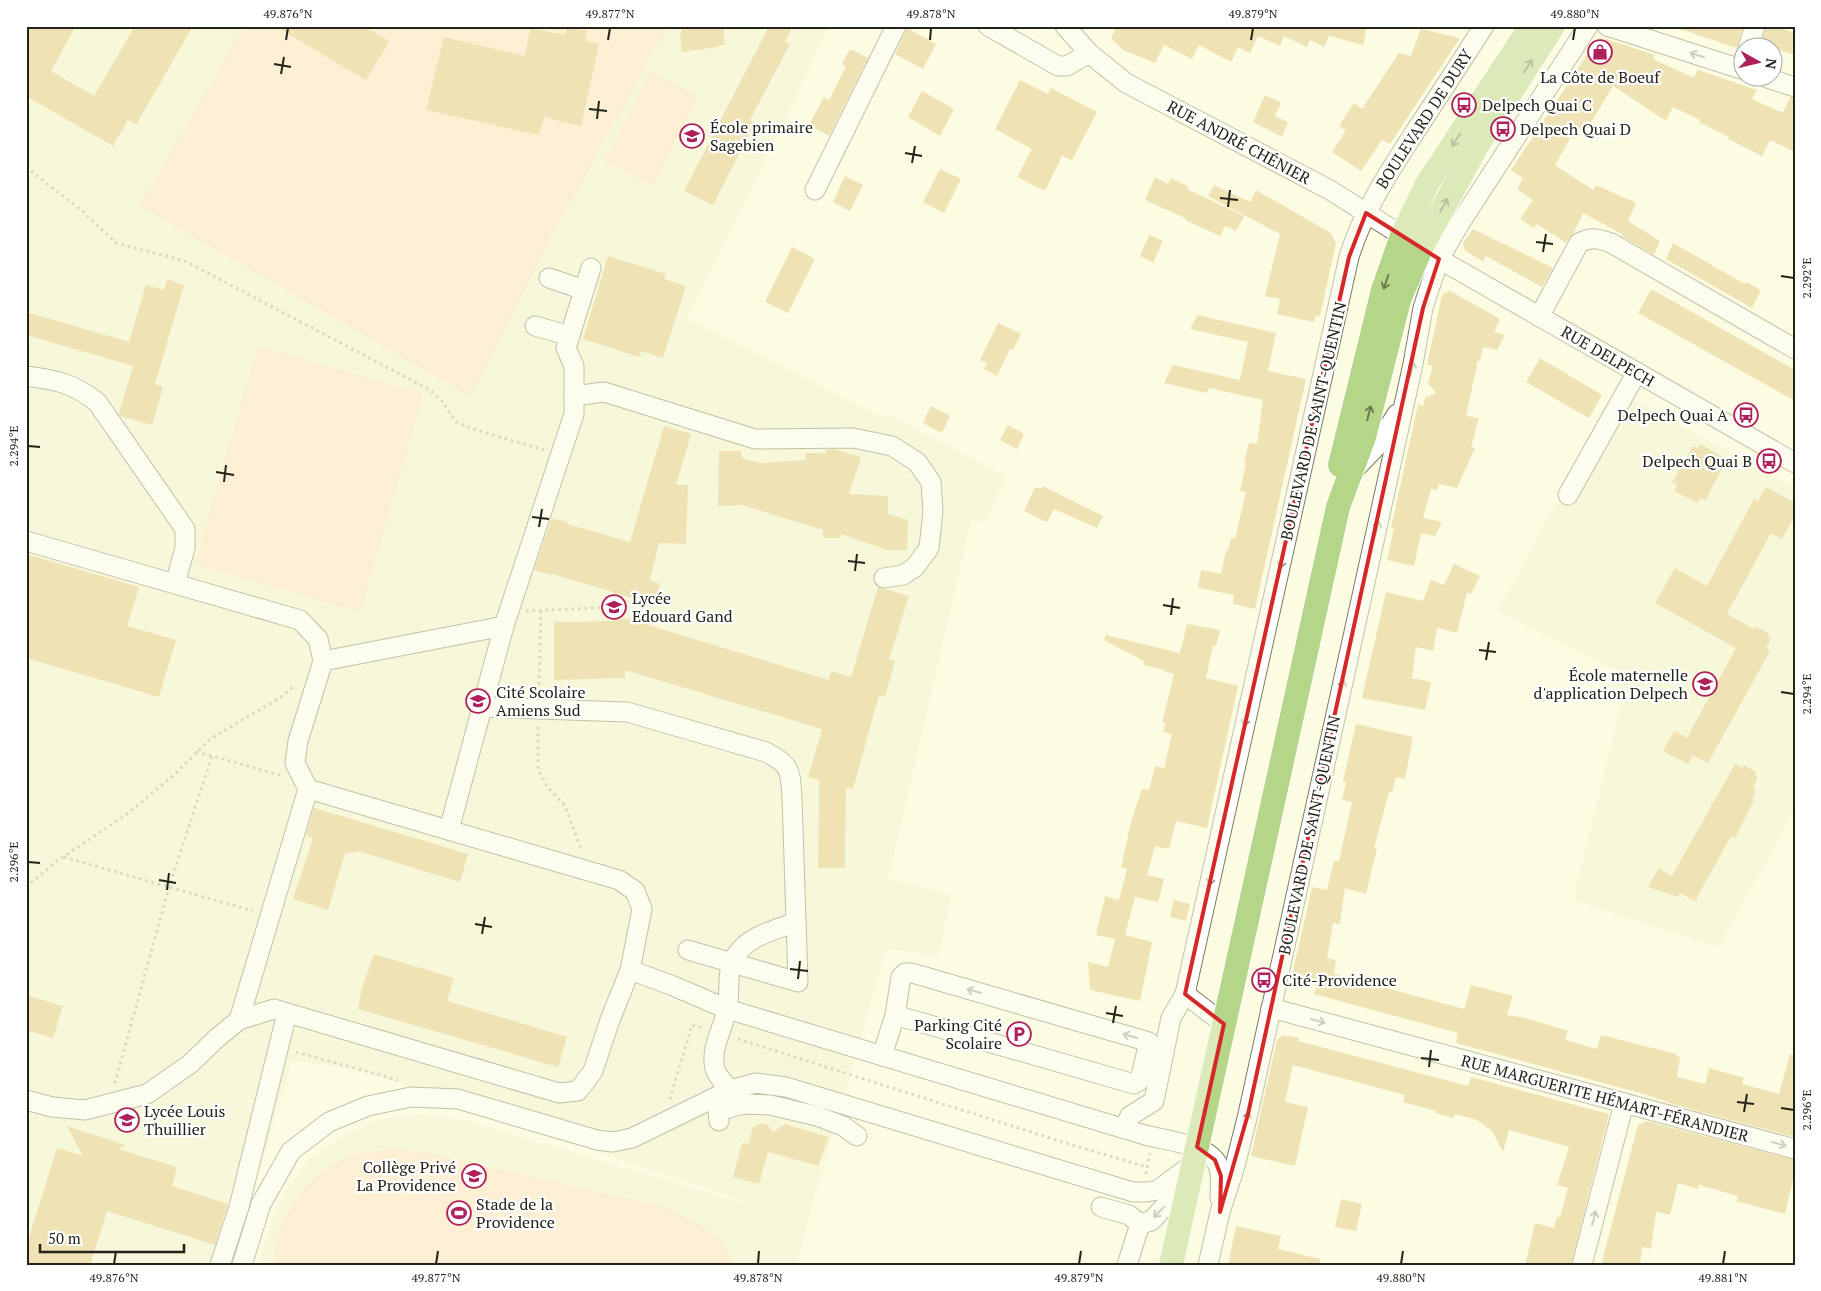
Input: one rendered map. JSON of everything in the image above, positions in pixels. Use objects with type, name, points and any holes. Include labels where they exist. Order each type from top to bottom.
[{"type":"main road","points":[[1421,248],[1427,184],[1531,26]]},
{"type":"main road","points":[[1421,248],[1478,144],[1553,26]]},
{"type":"main road","name":"BOULEVARD DE SAINT-QUENTIN","points":[[1171,1265],[1338,507],[1364,437],[1399,300],[1421,248]]},
{"type":"main road","name":"BOULEVARD DE SAINT-QUENTIN","points":[[1338,507],[1340,461],[1383,290],[1421,248]]},
{"type":"street","points":[[815,190],[896,26]]},
{"type":"street","points":[[988,26],[1058,66],[1066,66],[1089,53]]},
{"type":"street","name":"RUE ANDRÉ CHÉNIER","points":[[1065,26],[1089,53],[1126,83],[1330,190],[1421,248]]},
{"type":"street","name":"BOULEVARD DE DURY","points":[[1366,213],[1392,167],[1484,26]]},
{"type":"street","points":[[1421,248],[1460,223],[1588,26]]},
{"type":"street","points":[[1606,26],[1734,66]]},
{"type":"street","points":[[1751,38],[1755,26]]},
{"type":"street","name":"BOULEVARD DE SAINT-QUENTIN","points":[[1124,1128],[1130,1116],[1154,1101],[1172,1018],[1185,994],[1349,257],[1366,213]]},
{"type":"street","points":[[1539,316],[1579,243],[1588,238],[1598,238],[1611,243],[1795,349]]},
{"type":"street","name":"BOULEVARD DE SAINT-QUENTIN","points":[[1208,1265],[1220,1212],[1235,1166],[1271,1008],[1424,308],[1421,248]]},
{"type":"street","name":"RUE DELPECH","points":[[1421,248],[1795,463]]},
{"type":"street","points":[[449,830],[506,619],[574,414],[574,366],[566,348],[591,268]]},
{"type":"street","points":[[549,278],[584,290]]},
{"type":"street","points":[[535,326],[570,336]]},
{"type":"street","points":[[1568,496],[1636,372]]},
{"type":"street","points":[[26,376],[56,380],[81,390],[97,402],[185,529],[185,548],[175,584]]},
{"type":"street","points":[[574,396],[604,392],[755,439],[853,438],[892,446],[917,462],[931,482],[933,511],[929,548],[915,567],[903,575],[884,578]]},
{"type":"street","name":"BOULEVARD DE SAINT-QUENTIN","points":[[1349,476],[1376,448],[1404,403]]},
{"type":"street","points":[[26,541],[300,620],[318,639],[323,661],[298,741],[296,763],[306,785],[239,1020]]},
{"type":"street","points":[[323,661],[506,619]]},
{"type":"street","points":[[482,707],[627,712],[766,752],[782,760],[790,772],[791,781],[798,982],[688,950]]},
{"type":"street","points":[[26,1100],[52,1107],[85,1110],[147,1094],[190,1064],[239,1020],[274,1009],[558,1093],[578,1090],[593,1071],[610,1020],[630,970],[642,909],[635,891],[618,880],[306,785]]},
{"type":"street","points":[[743,1104],[715,1070],[715,1047],[727,1010],[732,963],[738,953],[753,939],[796,922]]},
{"type":"street","points":[[630,970],[671,985],[727,1010],[1154,1137],[1195,1156],[1215,1160],[1221,1176],[1220,1212]]},
{"type":"street","points":[[882,1056],[895,1014],[901,977],[905,973],[912,973],[1149,1042],[1140,1080],[1134,1084],[895,1014]]},
{"type":"street","points":[[1185,994],[1224,1024]]},
{"type":"street","name":"RUE MARGUERITE HÉMART-FÉRANDIER","points":[[1271,1008],[1795,1148]]},
{"type":"street","points":[[220,1265],[240,1207],[287,1013]]},
{"type":"street","points":[[242,1265],[261,1204],[291,1151],[329,1122],[368,1106],[411,1096],[458,1099],[597,1140],[613,1142],[632,1138],[730,1090],[756,1083],[786,1087],[1133,1192],[1158,1190],[1195,1156]]},
{"type":"street","points":[[1582,1265],[1624,1103]]},
{"type":"street","points":[[719,1121],[718,1111],[743,1104],[770,1105],[817,1116],[843,1126],[857,1136]]},
{"type":"street","name":"BOULEVARD DE SAINT-QUENTIN","points":[[1140,1224],[1151,1221],[1166,1205],[1195,1156]]},
{"type":"street","points":[[1101,1207],[1129,1215],[1140,1224],[1127,1265]]},
{"type":"path","points":[[26,167],[82,211],[116,242],[185,261],[430,390],[442,401],[456,422],[470,428],[560,454]]},
{"type":"path","points":[[506,619],[541,611],[614,607]]},
{"type":"path","points":[[541,611],[538,769],[547,786],[565,806],[580,846],[599,874]]},
{"type":"path","points":[[26,886],[63,857],[127,814],[173,776],[210,739],[281,697],[323,661]]},
{"type":"path","points":[[196,752],[306,785]]},
{"type":"path","points":[[109,1103],[170,887],[212,756]]},
{"type":"path","points":[[63,857],[270,916]]},
{"type":"path","points":[[278,1048],[400,1081]]},
{"type":"highlighted area","points":[[1366,213],[1439,259],[1423,308],[1248,1114],[1220,1212],[1221,1176],[1215,1160],[1197,1147],[1224,1024],[1185,994],[1349,257]]},
{"type":"shaded area","name":"Cité Scolaire Amiens Sud","points":[[26,26],[244,26],[141,206],[547,245],[668,26],[830,26],[687,319],[883,418],[886,414],[1006,476],[984,522],[971,520],[888,879],[951,895],[938,957],[886,948],[817,1191],[815,1191],[797,1265],[258,1265],[268,1232],[284,1193],[310,1159],[343,1136],[375,1120],[418,1115],[460,1119],[789,1217],[366,1072],[292,1060],[233,1265],[26,1265]]},
{"type":"shaded area","points":[[244,26],[668,26],[547,245],[470,396],[140,206]]},
{"type":"shaded area","points":[[649,72],[698,96],[653,186],[604,161]]},
{"type":"shaded area","points":[[258,346],[423,394],[360,612],[195,564]]},
{"type":"shaded area","name":"École maternelle d'application Delpech","points":[[1630,398],[1795,487],[1795,810],[1718,947],[1573,900],[1621,706],[1611,697],[1618,672],[1498,611],[1609,406]]},
{"type":"shaded area","name":"Collège Privé La Providence","points":[[396,1149],[426,1153],[661,1206],[704,1227],[722,1243],[736,1265],[273,1265],[283,1222],[296,1199],[310,1183],[334,1164],[349,1156]]},
{"type":"building","points":[[26,26],[76,26],[51,71],[94,96],[135,26],[193,26],[136,125],[128,120],[113,146],[26,96]]},
{"type":"building","points":[[275,26],[364,26],[389,41],[366,80]]},
{"type":"building","points":[[684,26],[723,26],[725,44],[682,52],[680,35]]},
{"type":"building","points":[[769,26],[793,26],[785,42],[790,44],[750,120],[755,123],[713,205],[684,191]]},
{"type":"building","points":[[1117,26],[1367,26],[1363,45],[1329,36],[1324,47],[1310,40],[1307,47],[1284,36],[1280,46],[1258,36],[1250,53],[1238,47],[1231,62],[1199,45],[1192,59],[1164,45],[1155,63],[1123,50],[1111,38]]},
{"type":"building","points":[[1680,26],[1743,26],[1740,38],[1734,38],[1734,47],[1680,29]]},
{"type":"building","points":[[1766,26],[1775,26],[1795,33],[1795,55],[1784,51],[1784,38],[1763,38]]},
{"type":"building","points":[[567,27],[587,31],[585,41],[599,44],[581,126],[544,117],[539,135],[426,110],[444,37],[524,56],[531,28],[565,35]]},
{"type":"building","points":[[907,28],[936,44],[923,69],[895,54]]},
{"type":"building","points":[[1421,29],[1460,38],[1390,144],[1382,140],[1361,171],[1332,152],[1346,130],[1339,126],[1354,103],[1362,109],[1399,53],[1411,56]]},
{"type":"building","points":[[1606,39],[1655,55],[1653,59],[1694,78],[1698,70],[1734,82],[1734,88],[1757,90],[1752,99],[1783,113],[1790,97],[1795,98],[1795,152],[1770,140],[1762,156],[1728,139],[1729,137],[1699,122],[1700,120],[1673,107],[1666,121],[1613,86],[1590,124],[1585,121],[1574,139],[1571,137],[1555,165],[1593,190],[1596,185],[1636,203],[1628,221],[1660,241],[1654,255],[1621,236],[1622,234],[1583,213],[1573,234],[1566,243],[1537,224],[1534,228],[1520,219],[1533,200],[1517,189],[1523,178],[1511,170],[1595,43]]},
{"type":"building","points":[[850,49],[868,58],[829,136],[809,125],[824,97],[829,100],[846,66],[842,64]]},
{"type":"building","points":[[1020,80],[1048,94],[1051,88],[1097,112],[1072,160],[1062,156],[1045,191],[1017,177],[1032,149],[995,129]]},
{"type":"building","points":[[922,91],[954,109],[940,136],[908,117]]},
{"type":"building","points":[[1265,95],[1281,103],[1275,116],[1288,122],[1282,137],[1253,122]]},
{"type":"building","points":[[940,169],[961,179],[944,213],[923,202]]},
{"type":"building","points":[[845,176],[863,185],[850,211],[833,202]]},
{"type":"building","points":[[1155,177],[1168,184],[1171,178],[1188,186],[1187,189],[1244,216],[1236,231],[1225,226],[1220,236],[1145,200]]},
{"type":"building","points":[[1214,185],[1250,202],[1256,190],[1331,233],[1336,243],[1320,316],[1316,315],[1314,322],[1277,314],[1280,299],[1265,296],[1280,234],[1208,196]]},
{"type":"building","points":[[1473,229],[1553,268],[1542,287],[1486,256],[1483,261],[1465,251],[1463,243]]},
{"type":"building","points":[[1149,235],[1163,241],[1153,263],[1140,256]]},
{"type":"building","points":[[1673,243],[1745,284],[1746,282],[1761,290],[1752,308],[1666,259]]},
{"type":"building","points":[[792,247],[815,259],[788,313],[765,302]]},
{"type":"building","points":[[608,256],[666,274],[664,279],[686,286],[663,358],[641,351],[639,357],[583,339]]},
{"type":"building","points":[[167,279],[184,285],[155,384],[163,387],[152,425],[120,416],[119,414],[133,366],[26,335],[26,312],[129,342],[146,285],[164,290]]},
{"type":"building","points":[[1651,289],[1795,370],[1795,401],[1638,313]]},
{"type":"building","points":[[1450,291],[1500,319],[1494,332],[1505,335],[1497,350],[1483,347],[1480,361],[1478,360],[1466,416],[1479,418],[1471,447],[1475,448],[1457,488],[1439,484],[1437,490],[1431,489],[1423,518],[1442,522],[1435,536],[1421,533],[1414,566],[1387,560],[1394,528],[1391,528],[1418,405],[1423,406],[1425,398],[1436,393],[1428,383],[1433,366],[1427,365],[1442,295]]},
{"type":"building","points":[[1197,315],[1276,333],[1268,371],[1306,379],[1255,609],[1233,604],[1234,595],[1198,588],[1201,570],[1221,574],[1226,550],[1228,551],[1231,538],[1235,539],[1246,492],[1240,491],[1246,463],[1244,463],[1249,442],[1257,444],[1263,400],[1209,388],[1207,393],[1164,383],[1173,365],[1240,380],[1248,342],[1190,329]]},
{"type":"building","points":[[998,323],[1021,334],[1013,350],[1010,349],[997,376],[984,369],[987,363],[980,360]]},
{"type":"building","points":[[1540,358],[1602,395],[1589,418],[1526,382]]},
{"type":"building","points":[[931,406],[950,416],[942,433],[923,423]]},
{"type":"building","points":[[1008,425],[1024,434],[1017,449],[1000,440]]},
{"type":"building","points":[[664,426],[691,434],[676,485],[688,485],[686,544],[659,543],[650,580],[660,584],[654,604],[534,570],[552,518],[630,542]]},
{"type":"building","points":[[1700,444],[1723,457],[1722,461],[1725,463],[1705,501],[1701,498],[1698,503],[1674,491],[1677,485],[1672,482],[1693,446],[1698,449]]},
{"type":"building","points":[[834,449],[861,457],[849,494],[888,496],[888,514],[908,520],[907,550],[887,550],[841,534],[841,538],[823,538],[823,530],[742,505],[718,506],[719,451],[741,451],[742,458],[761,463],[805,460],[806,453],[826,453],[826,450]]},
{"type":"building","points":[[1043,486],[1103,516],[1097,528],[1054,509],[1047,522],[1024,511],[1035,487],[1042,489]]},
{"type":"building","points":[[1766,487],[1795,503],[1795,516],[1782,539],[1771,533],[1727,614],[1754,629],[1756,626],[1769,634],[1768,637],[1771,639],[1766,648],[1770,651],[1708,763],[1693,755],[1688,764],[1663,751],[1674,731],[1687,738],[1736,648],[1655,603],[1675,568],[1707,586],[1754,499],[1758,501]]},
{"type":"building","points":[[26,554],[139,587],[127,626],[176,640],[159,697],[26,658]]},
{"type":"building","points":[[1454,564],[1480,576],[1471,594],[1467,592],[1457,633],[1437,628],[1433,651],[1416,647],[1412,678],[1431,682],[1425,710],[1362,698],[1386,592],[1423,601],[1431,580],[1444,585]]},
{"type":"building","points":[[878,587],[909,596],[889,659],[895,661],[885,697],[879,695],[853,789],[846,788],[845,868],[818,868],[819,780],[808,777],[822,729],[625,670],[625,678],[554,680],[554,622],[650,618],[648,625],[829,680],[831,671],[851,677]]},
{"type":"building","points":[[1187,624],[1220,630],[1216,646],[1213,645],[1206,678],[1238,686],[1207,828],[1176,821],[1169,849],[1155,846],[1147,875],[1164,879],[1158,902],[1135,897],[1125,935],[1152,942],[1140,1001],[1090,990],[1088,962],[1108,967],[1115,939],[1096,935],[1105,896],[1119,900],[1127,869],[1121,868],[1131,822],[1142,789],[1149,790],[1155,766],[1164,768],[1172,734],[1163,732],[1165,723],[1162,723],[1174,674],[1143,665],[1144,661],[1104,640],[1106,635],[1180,653]]},
{"type":"building","points":[[1356,724],[1413,737],[1405,779],[1396,777],[1392,793],[1389,792],[1374,848],[1377,848],[1366,894],[1345,888],[1340,924],[1333,923],[1327,958],[1336,960],[1334,974],[1464,1009],[1471,985],[1513,996],[1507,1015],[1526,1018],[1568,1031],[1565,1040],[1597,1049],[1601,1035],[1676,1054],[1676,1056],[1680,1057],[1677,1077],[1705,1084],[1709,1068],[1744,1078],[1742,1084],[1779,1094],[1790,1054],[1795,1055],[1795,1137],[1456,1043],[1458,1033],[1314,994],[1317,985],[1291,980],[1312,887],[1327,890],[1334,861],[1339,861],[1352,802],[1342,800],[1346,782],[1343,781]]},
{"type":"building","points":[[1735,764],[1742,768],[1744,765],[1756,772],[1755,775],[1758,778],[1753,787],[1756,790],[1752,799],[1754,800],[1735,838],[1731,836],[1695,901],[1680,893],[1678,897],[1648,887],[1659,868],[1672,876]]},
{"type":"building","points":[[314,808],[468,854],[460,882],[358,851],[345,854],[328,910],[293,899],[313,838],[306,835]]},
{"type":"building","points":[[1174,900],[1190,904],[1186,921],[1170,917]]},
{"type":"building","points":[[374,954],[454,978],[447,1001],[567,1037],[558,1067],[358,1009],[362,988]]},
{"type":"building","points":[[26,995],[63,1006],[53,1038],[26,1030]]},
{"type":"building","points":[[1282,1035],[1299,1038],[1298,1041],[1468,1086],[1471,1077],[1609,1114],[1571,1265],[1525,1265],[1535,1223],[1554,1228],[1557,1217],[1560,1217],[1568,1188],[1557,1185],[1569,1147],[1509,1130],[1503,1152],[1492,1131],[1477,1120],[1455,1114],[1454,1118],[1435,1113],[1436,1111],[1403,1102],[1405,1095],[1293,1065],[1285,1102],[1308,1107],[1295,1166],[1251,1156],[1277,1040]]},
{"type":"building","points":[[1646,1121],[1795,1160],[1795,1171],[1785,1214],[1736,1201],[1738,1196],[1699,1185],[1698,1189],[1678,1183],[1670,1215],[1656,1212],[1651,1249],[1642,1247],[1640,1265],[1601,1265],[1638,1125]]},
{"type":"building","points":[[761,1123],[767,1124],[773,1132],[785,1124],[829,1137],[818,1166],[768,1152],[759,1184],[733,1177],[742,1143],[749,1144],[753,1127]]},
{"type":"building","points":[[67,1126],[126,1145],[118,1149],[177,1167],[172,1186],[228,1204],[215,1245],[107,1211],[90,1265],[26,1265],[26,1247],[57,1148],[83,1156]]},
{"type":"building","points":[[1341,1199],[1362,1204],[1356,1231],[1335,1227]]},
{"type":"building","points":[[1236,1226],[1281,1236],[1278,1249],[1320,1259],[1320,1265],[1228,1265]]},
{"type":"place","name":"La Côte de Boeuf","points":[[1600,52]]},
{"type":"place","name":"Delpech Quai C","points":[[1464,105]]},
{"type":"place","name":"Delpech Quai D","points":[[1503,129]]},
{"type":"place","name":"École primaire Sagebien","points":[[692,136]]},
{"type":"place","name":"Delpech Quai A","points":[[1746,415]]},
{"type":"place","name":"Delpech Quai B","points":[[1769,461]]},
{"type":"place","name":"Lycée Edouard Gand","points":[[614,607]]},
{"type":"place","name":"École maternelle d'application Delpech","points":[[1705,684]]},
{"type":"place","name":"Cité Scolaire Amiens Sud","points":[[478,701]]},
{"type":"place","name":"Cité-Providence","points":[[1264,980]]},
{"type":"place","name":"Parking Cité Scolaire","points":[[1019,1034]]},
{"type":"place","name":"Lycée Louis Thuillier","points":[[127,1120]]},
{"type":"place","name":"Collège Privé La Providence","points":[[474,1176]]},
{"type":"place","name":"Stade de la Providence","points":[[459,1213]]}]
